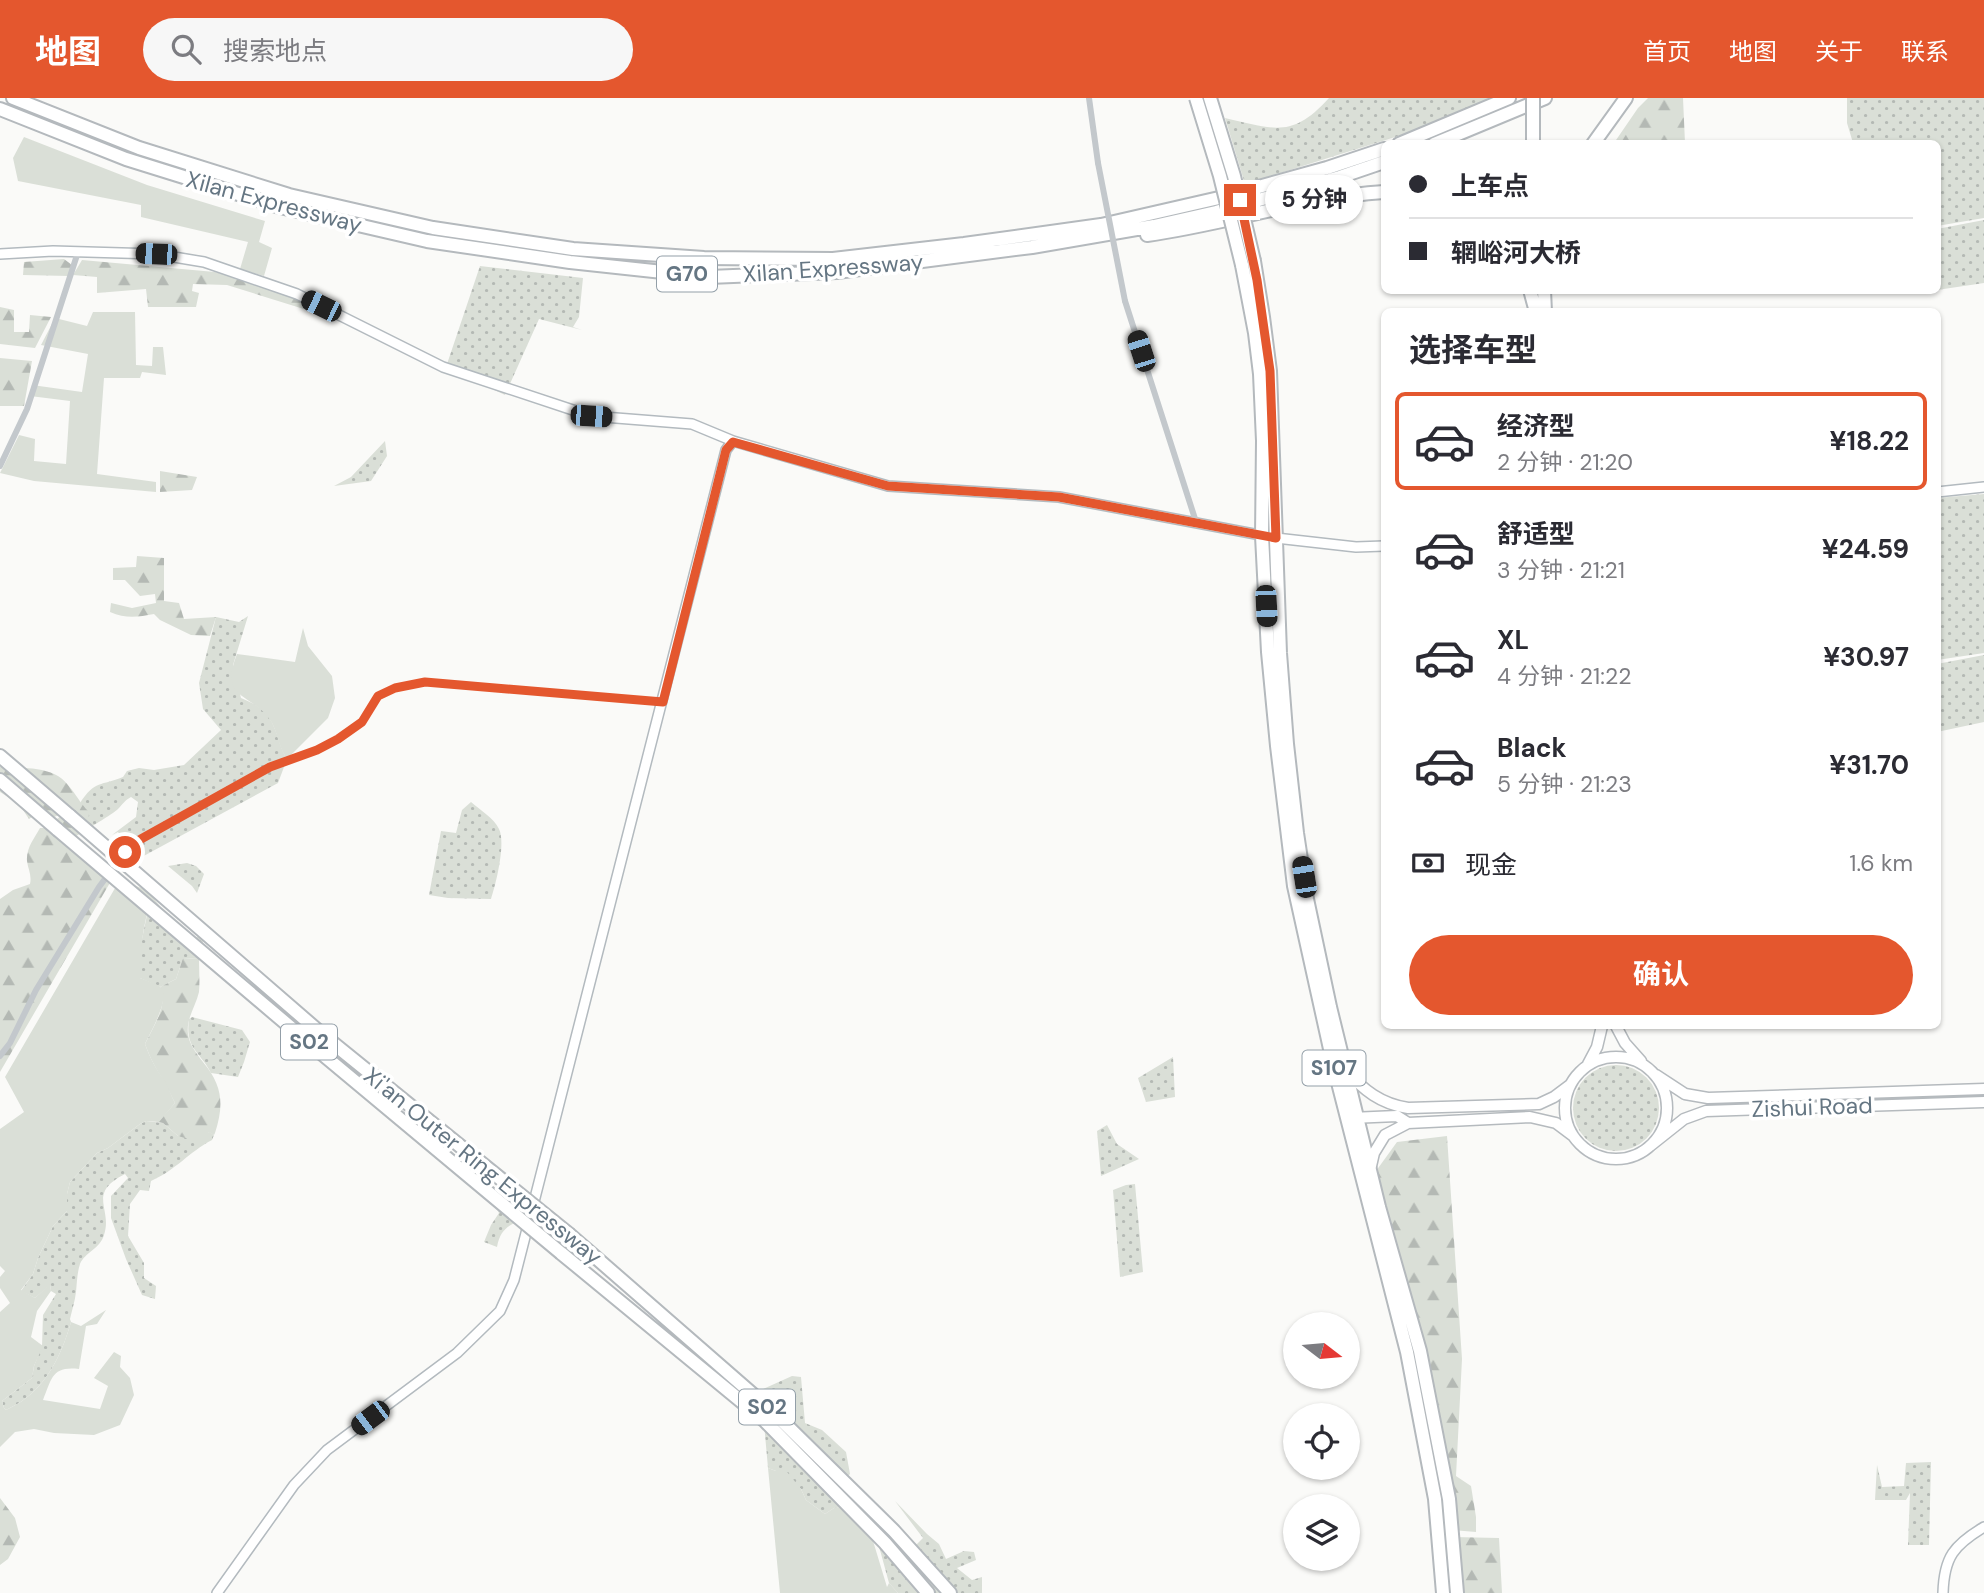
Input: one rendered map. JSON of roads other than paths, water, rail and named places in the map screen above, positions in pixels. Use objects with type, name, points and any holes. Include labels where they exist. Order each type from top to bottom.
[{"type":"highway","name":"Xilan Expressway","points":[[13,98],[139,148],[289,195],[433,229],[573,249],[704,258],[833,259],[1101,225],[1219,198],[1381,150]]},
{"type":"highway","name":"S107","points":[[1196,98],[1263,317],[1270,371],[1280,653],[1297,833],[1318,954],[1407,1352],[1435,1499],[1443,1593]]},
{"type":"highway","name":"S107","points":[[1210,98],[1234,176],[1248,263],[1260,374],[1263,440],[1262,536],[1270,666],[1294,886],[1319,1008],[1371,1169],[1420,1351],[1448,1499],[1457,1593]]},
{"type":"highway","points":[[1409,140],[1509,98]]},
{"type":"highway","points":[[1533,98],[1536,140]]},
{"type":"highway","points":[[1536,140],[1539,98]]},
{"type":"highway","points":[[1444,140],[1545,98]]},
{"type":"highway","points":[[1596,140],[1626,98]]},
{"type":"highway","name":"Xilan Expressway","points":[[0,109],[126,159],[280,207],[427,241],[570,262],[709,276],[824,273],[1032,247],[1154,226],[1216,212],[1381,163]]},
{"type":"highway","points":[[1032,247],[1091,244],[1174,231],[1331,199],[1381,192]]},
{"type":"highway","name":"Xi'an Outer Ring Expressway","points":[[0,756],[323,1034],[570,1236],[773,1412],[894,1531],[950,1593]]},
{"type":"highway","name":"Xi'an Outer Ring Expressway","points":[[0,780],[315,1048],[764,1420],[885,1543],[928,1593]]},
{"type":"main road","points":[[1573,1135],[1566,1119],[1566,1101],[1571,1085],[1593,1057],[1601,1029]]},
{"type":"main road","points":[[1371,1169],[1371,1158],[1381,1140],[1389,1132],[1408,1123],[1530,1117],[1556,1123],[1573,1135],[1584,1148],[1600,1157],[1617,1159],[1633,1156],[1659,1137],[1666,1122],[1668,1105],[1664,1089],[1656,1075],[1625,1043],[1618,1029]]},
{"type":"main road","points":[[1581,1070],[1595,1061],[1612,1056],[1629,1058],[1644,1064]]},
{"type":"main road","points":[[1346,1070],[1372,1096],[1408,1108],[1539,1104],[1571,1085]]},
{"type":"main road","name":"Zishui Road","points":[[1656,1075],[1685,1094],[1708,1098],[1984,1089]]},
{"type":"main road","name":"Zishui Road","points":[[1650,1146],[1684,1119],[1706,1111],[1984,1102]]},
{"type":"main road","points":[[1353,1118],[1397,1116],[1408,1108]]},
{"type":"main road","points":[[1397,1116],[1408,1123]]},
{"type":"street","points":[[1089,98],[1098,163],[1125,301],[1197,525]]},
{"type":"street","points":[[0,466],[27,409],[78,252]]},
{"type":"street","points":[[0,254],[156,254],[204,262],[297,294],[443,367],[591,416],[692,424],[733,442],[888,486],[1059,497],[1262,536],[1356,547],[1381,546]]},
{"type":"street","points":[[217,1593],[294,1485],[327,1450],[457,1353],[500,1311],[513,1280],[726,450],[733,442]]},
{"type":"street","points":[[1941,492],[1984,487]]},
{"type":"street","points":[[0,1056],[10,1044],[36,990],[64,944],[99,887],[125,852],[141,839],[270,767],[317,750],[338,739],[362,722],[378,696],[395,688],[425,682],[663,702]]},
{"type":"street","points":[[1943,1593],[1943,1572],[1952,1553],[1967,1537],[1984,1527]]}]
